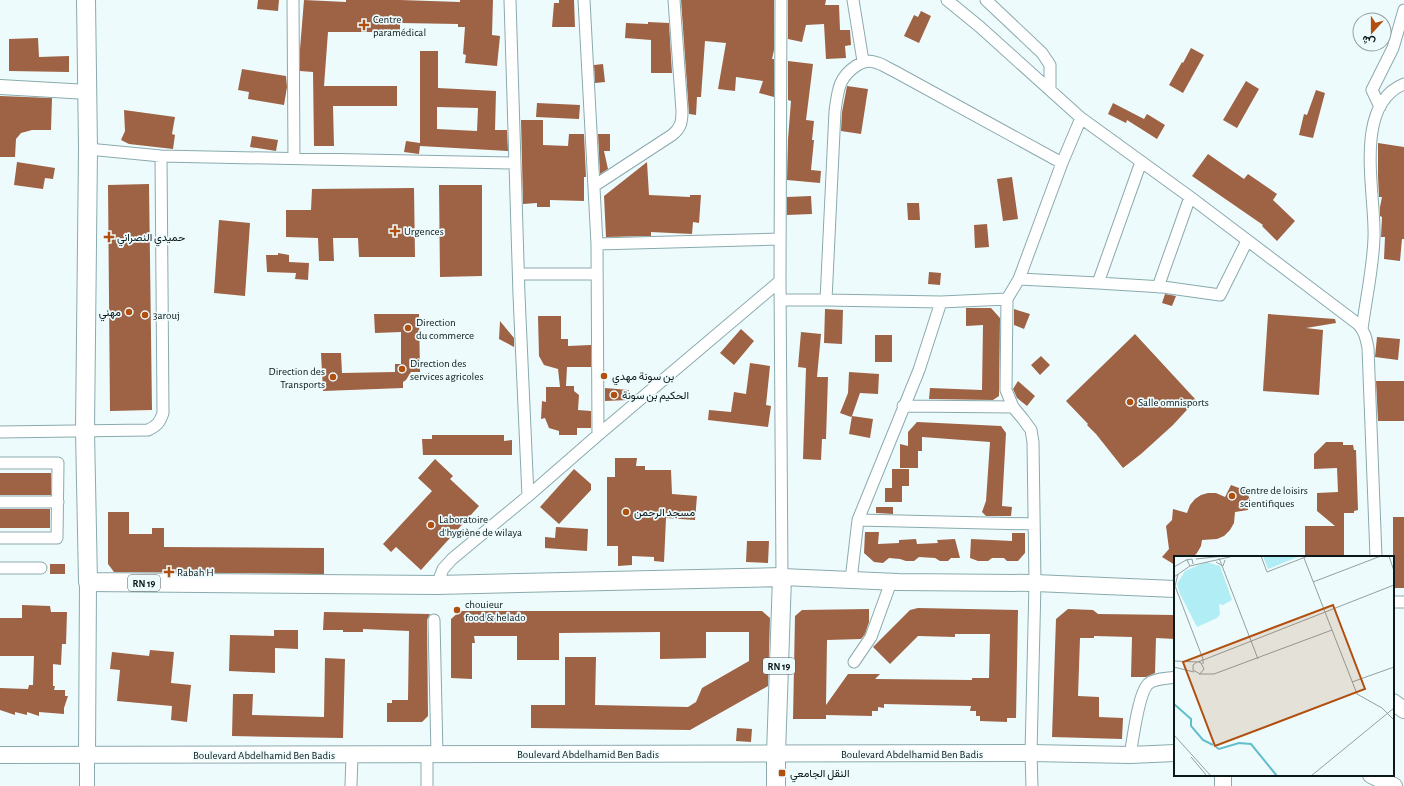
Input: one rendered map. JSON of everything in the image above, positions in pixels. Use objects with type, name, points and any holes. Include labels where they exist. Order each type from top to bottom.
[{"type":"main road","points":[[86,0],[88,92],[85,431],[88,582],[87,755]]},
{"type":"main road","points":[[782,577],[891,582],[1036,583],[1174,589]]},
{"type":"main road","name":"RN 19","points":[[88,582],[437,585],[782,577],[776,786]]},
{"type":"main road","points":[[1394,703],[1404,710]]},
{"type":"main road","name":"Boulevard Abdelhamid Ben Badis","points":[[0,755],[1031,753],[1130,755],[1174,753]]},
{"type":"main road","points":[[1373,776],[1394,786]]},
{"type":"street","points":[[293,0],[294,158]]},
{"type":"street","points":[[510,0],[518,274],[528,496]]},
{"type":"street","points":[[584,0],[597,274],[598,435]]},
{"type":"street","points":[[594,186],[679,130],[682,111],[674,0]]},
{"type":"street","points":[[781,0],[780,300],[782,577]]},
{"type":"street","points":[[853,0],[863,61]]},
{"type":"street","points":[[947,0],[980,26],[1081,118],[1190,197],[1358,324],[1362,329],[1367,339],[1368,348],[1376,556]]},
{"type":"street","points":[[986,0],[1042,52],[1050,65],[1050,90]]},
{"type":"street","points":[[1380,107],[1372,90],[1394,48],[1404,10]]},
{"type":"street","points":[[826,300],[835,111],[838,92],[844,76],[863,61],[873,62],[894,71],[1062,163]]},
{"type":"street","points":[[1362,329],[1374,239],[1370,141],[1373,124],[1380,107],[1391,91],[1404,84]]},
{"type":"street","points":[[0,87],[88,92]]},
{"type":"street","points":[[1032,786],[1031,753],[1036,583],[1033,442],[1030,430],[1013,407],[1006,390],[1007,299],[1019,279],[1062,163],[1081,118]]},
{"type":"street","points":[[88,149],[160,156],[515,163]]},
{"type":"street","points":[[0,432],[148,430],[156,427],[161,420],[163,413],[160,156]]},
{"type":"street","points":[[1098,283],[1141,162]]},
{"type":"street","points":[[1158,287],[1190,197]]},
{"type":"street","points":[[596,244],[780,239]]},
{"type":"street","points":[[1019,279],[1158,287],[1220,296],[1247,240]]},
{"type":"street","points":[[518,274],[597,274]]},
{"type":"street","points":[[437,585],[443,569],[452,559],[780,281]]},
{"type":"street","points":[[780,300],[940,302],[1007,299]]},
{"type":"street","points":[[852,580],[858,520],[903,406],[919,370],[940,302]]},
{"type":"street","points":[[903,406],[1013,407]]},
{"type":"street","points":[[0,463],[58,463],[58,538],[0,538]]},
{"type":"street","points":[[0,502],[58,502]]},
{"type":"street","points":[[858,520],[1034,524]]},
{"type":"street","points":[[0,568],[41,568]]},
{"type":"street","points":[[854,662],[871,637],[891,582]]},
{"type":"street","points":[[427,786],[432,755],[434,620]]},
{"type":"street","points":[[1130,755],[1144,689],[1149,683],[1174,677]]},
{"type":"street","points":[[87,755],[87,786]]},
{"type":"street","points":[[351,786],[352,755]]},
{"type":"building","points":[[258,0],[279,0],[278,11],[257,9]]},
{"type":"building","points":[[304,0],[346,2],[346,0],[400,0],[460,2],[460,0],[493,0],[492,35],[500,36],[497,66],[465,63],[466,55],[463,54],[465,27],[458,27],[458,24],[400,23],[400,32],[328,32],[324,86],[397,86],[397,106],[333,106],[334,146],[314,146],[313,72],[300,71],[300,49]]},
{"type":"building","points":[[559,0],[574,0],[575,27],[552,27],[554,3],[559,3]]},
{"type":"building","points":[[681,0],[774,0],[774,50],[772,59],[774,59],[774,97],[759,93],[763,81],[736,77],[735,91],[718,89],[726,43],[705,41],[701,97],[697,97],[696,115],[689,114]]},
{"type":"building","points":[[788,0],[826,0],[825,5],[839,5],[840,30],[850,30],[851,45],[845,46],[846,58],[826,59],[824,24],[806,25],[802,42],[788,39]]},
{"type":"building","points":[[921,11],[931,16],[919,43],[904,36],[914,15],[918,17]]},
{"type":"building","points":[[648,22],[669,23],[672,73],[651,73],[651,40],[625,38],[626,23],[648,24]]},
{"type":"building","points":[[38,38],[39,57],[69,56],[69,72],[9,71],[9,39]]},
{"type":"building","points":[[1191,48],[1204,55],[1183,93],[1169,85]]},
{"type":"building","points":[[420,51],[438,51],[438,88],[496,91],[495,130],[507,130],[508,151],[420,146],[419,154],[404,152],[406,141],[420,143]],"holes":[[[437,107],[478,108],[477,131],[437,129]]]},
{"type":"building","points":[[788,61],[813,64],[806,120],[814,121],[811,170],[821,171],[820,183],[787,180],[791,101],[788,100]]},
{"type":"building","points":[[603,64],[605,82],[595,83],[594,65]]},
{"type":"building","points":[[242,69],[286,76],[287,87],[284,105],[248,99],[249,92],[238,90]]},
{"type":"building","points":[[1246,81],[1259,89],[1237,128],[1223,120]]},
{"type":"building","points":[[847,86],[868,89],[861,134],[841,131],[842,112]]},
{"type":"building","points":[[1316,90],[1325,93],[1313,138],[1299,135],[1304,114],[1307,115]]},
{"type":"building","points":[[0,96],[52,98],[51,130],[32,130],[21,133],[16,139],[15,157],[0,157]]},
{"type":"building","points":[[537,103],[580,105],[579,119],[536,117]]},
{"type":"building","points":[[1113,103],[1144,119],[1147,114],[1165,125],[1157,139],[1127,120],[1126,123],[1108,114]]},
{"type":"building","points":[[124,110],[175,117],[172,134],[175,135],[173,149],[129,144],[121,140],[125,131]]},
{"type":"building","points":[[521,120],[543,120],[543,145],[568,146],[569,134],[584,134],[586,177],[584,177],[584,201],[550,200],[550,207],[537,207],[537,203],[523,204]]},
{"type":"building","points":[[598,134],[610,134],[610,151],[604,151],[608,169],[600,174]]},
{"type":"building","points":[[252,136],[278,140],[276,151],[250,147]]},
{"type":"building","points":[[1378,143],[1404,147],[1404,239],[1402,239],[1400,261],[1384,259],[1385,237],[1381,237],[1382,217],[1380,216],[1380,207],[1382,197],[1379,197]]},
{"type":"building","points":[[1208,154],[1244,179],[1248,174],[1277,194],[1273,200],[1295,221],[1277,241],[1262,226],[1263,225],[1192,176]]},
{"type":"building","points":[[17,162],[55,168],[53,179],[45,178],[43,189],[14,185]]},
{"type":"building","points":[[647,162],[649,195],[690,197],[690,195],[701,195],[699,223],[693,222],[692,234],[651,232],[651,236],[606,237],[604,196]]},
{"type":"building","points":[[1012,177],[1018,219],[1003,221],[997,179]]},
{"type":"building","points":[[149,184],[152,410],[110,411],[108,185]]},
{"type":"building","points":[[439,185],[482,185],[482,276],[440,277]]},
{"type":"building","points":[[414,188],[415,257],[359,257],[358,238],[333,238],[334,261],[319,261],[318,238],[286,237],[286,210],[311,210],[312,189]]},
{"type":"building","points":[[811,196],[812,214],[787,215],[787,197]]},
{"type":"building","points":[[907,203],[919,203],[920,220],[908,220]]},
{"type":"building","points":[[219,220],[250,223],[245,296],[214,293]]},
{"type":"building","points":[[987,224],[989,247],[975,248],[974,225]]},
{"type":"building","points":[[278,253],[289,255],[289,262],[309,263],[308,280],[295,279],[296,273],[267,272],[266,255],[278,255]]},
{"type":"building","points":[[929,272],[941,273],[940,285],[928,284]]},
{"type":"building","points":[[1165,294],[1176,296],[1172,306],[1162,303]]},
{"type":"building","points":[[966,308],[991,308],[1000,318],[999,396],[993,400],[929,399],[930,388],[982,390],[983,325],[966,326]]},
{"type":"building","points":[[825,309],[843,310],[842,344],[824,343]]},
{"type":"building","points":[[1014,309],[1030,314],[1024,329],[1014,325]]},
{"type":"building","points":[[374,314],[419,314],[420,372],[411,372],[403,382],[403,388],[323,391],[321,353],[341,353],[342,373],[395,372],[395,364],[401,364],[401,332],[375,333]]},
{"type":"building","points":[[1268,314],[1335,319],[1336,323],[1306,328],[1323,330],[1319,395],[1263,391]]},
{"type":"building","points":[[538,316],[561,316],[561,339],[568,339],[568,346],[591,345],[591,367],[567,367],[566,386],[574,386],[574,391],[579,395],[578,410],[591,411],[591,428],[577,428],[577,435],[559,435],[559,431],[549,428],[545,418],[541,419],[542,401],[546,402],[546,387],[560,387],[558,369],[544,365],[539,356]]},
{"type":"building","points":[[500,321],[514,338],[514,347],[499,339]]},
{"type":"building","points":[[741,329],[754,341],[734,365],[720,353]]},
{"type":"building","points":[[801,332],[821,334],[817,377],[828,377],[826,439],[822,439],[821,460],[803,459],[806,368],[798,367]]},
{"type":"building","name":"Salle omnisports","points":[[1135,334],[1196,400],[1173,425],[1123,468],[1087,425],[1088,424],[1066,401]]},
{"type":"building","points":[[875,335],[892,335],[892,362],[875,362]]},
{"type":"building","points":[[1377,337],[1400,339],[1398,360],[1375,357]]},
{"type":"building","points":[[1041,356],[1050,365],[1040,375],[1031,365]]},
{"type":"building","points":[[750,363],[770,366],[766,405],[771,406],[768,427],[708,420],[709,410],[731,412],[734,392],[746,394]]},
{"type":"building","points":[[849,372],[879,374],[878,394],[860,393],[851,417],[840,413],[848,393]]},
{"type":"building","points":[[1018,381],[1035,396],[1027,406],[1017,398],[1013,389]]},
{"type":"building","points":[[1376,381],[1404,381],[1404,421],[1378,421]]},
{"type":"building","name":"الحكيم بن سونة","points":[[605,388],[629,390],[628,400],[605,401]]},
{"type":"building","points":[[852,416],[873,419],[870,438],[849,434]]},
{"type":"building","points":[[917,422],[1001,426],[1006,433],[1002,506],[1012,507],[1011,516],[986,516],[982,512],[986,501],[990,442],[922,437],[922,451],[918,451],[918,468],[900,468],[900,444],[908,446],[908,432]]},
{"type":"building","points":[[432,435],[504,435],[504,441],[512,440],[512,455],[423,455],[422,439],[432,439]]},
{"type":"building","points":[[1326,442],[1343,442],[1343,445],[1353,445],[1354,450],[1356,450],[1358,510],[1354,511],[1354,513],[1344,513],[1344,556],[1305,556],[1305,526],[1335,526],[1317,511],[1317,493],[1338,492],[1337,468],[1314,469],[1314,454]]},
{"type":"building","points":[[615,458],[637,458],[636,466],[645,466],[645,470],[671,470],[672,494],[697,496],[695,520],[666,518],[664,562],[654,561],[654,557],[632,556],[632,565],[618,566],[618,546],[607,546],[607,477],[615,477]]},
{"type":"building","name":"Laboratoire d'hygiène de wilaya","points":[[435,459],[453,476],[450,479],[479,506],[421,570],[396,547],[391,552],[383,544],[432,491],[418,478]]},
{"type":"building","points":[[574,469],[591,484],[591,490],[559,524],[540,507]]},
{"type":"building","points":[[892,469],[909,469],[909,486],[902,486],[902,502],[885,502],[885,488],[892,488]]},
{"type":"building","points":[[0,473],[51,473],[51,495],[0,495]]},
{"type":"building","points":[[1231,485],[1239,488],[1243,486],[1250,499],[1247,501],[1248,510],[1235,512],[1234,523],[1224,536],[1217,539],[1202,540],[1201,546],[1194,556],[1174,556],[1174,564],[1162,557],[1169,549],[1166,526],[1172,520],[1173,509],[1187,513],[1190,505],[1195,499],[1208,493],[1216,493],[1225,497]]},
{"type":"building","points":[[876,507],[893,507],[893,514],[876,513]]},
{"type":"building","points":[[0,509],[50,509],[50,528],[0,528]]},
{"type":"building","points":[[108,512],[129,512],[129,534],[152,534],[152,528],[164,528],[164,547],[324,548],[324,574],[114,572],[108,564]]},
{"type":"building","points":[[1393,517],[1404,517],[1404,588],[1394,588]]},
{"type":"building","points":[[556,527],[588,529],[587,551],[545,548],[545,537],[555,538]]},
{"type":"building","points":[[865,532],[879,532],[878,544],[899,543],[899,540],[916,539],[917,544],[938,543],[937,540],[955,539],[960,558],[951,558],[948,561],[940,561],[935,558],[919,557],[914,561],[906,561],[889,558],[883,563],[874,562],[864,553]]},
{"type":"building","points":[[1012,533],[1025,533],[1025,553],[1018,561],[1007,561],[1004,558],[992,558],[988,561],[978,561],[970,558],[971,539],[1012,541]]},
{"type":"building","points":[[747,541],[769,541],[768,563],[746,562]]},
{"type":"building","points":[[50,564],[65,564],[65,574],[50,574]]},
{"type":"building","points":[[22,605],[50,606],[51,612],[67,612],[66,644],[62,644],[61,665],[53,664],[54,690],[65,690],[65,696],[68,696],[64,708],[64,714],[39,712],[39,716],[27,712],[27,715],[15,712],[15,715],[0,710],[0,688],[28,689],[29,685],[33,685],[34,656],[0,656],[0,618],[22,618]]},
{"type":"building","points":[[918,608],[1018,610],[1016,718],[1007,718],[1007,722],[980,721],[980,716],[976,716],[976,711],[970,711],[971,706],[884,704],[884,708],[878,707],[878,711],[872,711],[872,716],[826,715],[826,719],[793,719],[795,616],[802,610],[869,609],[869,622],[865,634],[861,639],[827,640],[826,705],[848,674],[880,674],[875,679],[972,680],[972,678],[989,678],[990,634],[955,634],[955,637],[918,636],[890,664],[873,647],[910,610]]},
{"type":"building","points":[[1068,609],[1093,610],[1098,614],[1174,615],[1174,639],[1156,638],[1155,673],[1146,677],[1131,677],[1132,637],[1094,636],[1094,638],[1080,638],[1078,696],[1099,697],[1099,717],[1123,718],[1122,739],[1052,737],[1056,619]]},
{"type":"building","points":[[460,611],[762,611],[770,618],[768,686],[690,730],[531,728],[531,705],[565,705],[565,657],[596,657],[595,705],[688,707],[696,702],[702,688],[749,661],[749,632],[706,632],[706,658],[660,659],[660,632],[559,633],[559,660],[517,660],[517,636],[474,636],[475,643],[472,643],[472,679],[451,678],[451,619]]},
{"type":"building","points":[[324,612],[430,614],[427,620],[428,716],[422,722],[387,722],[387,703],[392,703],[392,700],[408,700],[409,631],[363,629],[363,632],[343,632],[343,630],[323,630]]},
{"type":"building","points":[[274,630],[298,630],[298,649],[275,648],[275,673],[229,671],[230,635],[274,636]]},
{"type":"building","points":[[150,650],[174,652],[171,683],[191,685],[187,722],[171,720],[172,706],[117,701],[120,670],[110,669],[112,652],[149,656]]},
{"type":"building","points":[[325,658],[345,659],[343,738],[232,736],[233,694],[253,694],[252,715],[324,717]]},
{"type":"building","points":[[737,728],[752,729],[751,742],[736,741]]},
{"type":"place","name":"Centre paramédical","points":[[364,25]]},
{"type":"place","name":"Urgences","points":[[395,231]]},
{"type":"place","name":"حميدي النصراني","points":[[109,237]]},
{"type":"place","name":"مهني","points":[[129,312]]},
{"type":"place","name":"3arouj","points":[[145,315]]},
{"type":"place","name":"Direction du commerce","points":[[408,328]]},
{"type":"place","name":"Direction des services agricoles","points":[[402,369]]},
{"type":"place","name":"بن سونة مهدي","points":[[604,376]]},
{"type":"place","name":"Direction des Transports","points":[[333,377]]},
{"type":"place","name":"الحكيم بن سونة","points":[[614,395]]},
{"type":"place","name":"Salle omnisports","points":[[1130,402]]},
{"type":"place","name":"Centre de loisirs scientifiques","points":[[1232,496]]},
{"type":"place","name":"مسجد الرحمن","points":[[626,512]]},
{"type":"place","name":"Laboratoire d'hygiène de wilaya","points":[[431,525]]},
{"type":"place","name":"Rabah H","points":[[169,572]]},
{"type":"place","name":"chouieur food & helado","points":[[457,610]]},
{"type":"place","name":"النقل الجامعي","points":[[782,773]]}]
